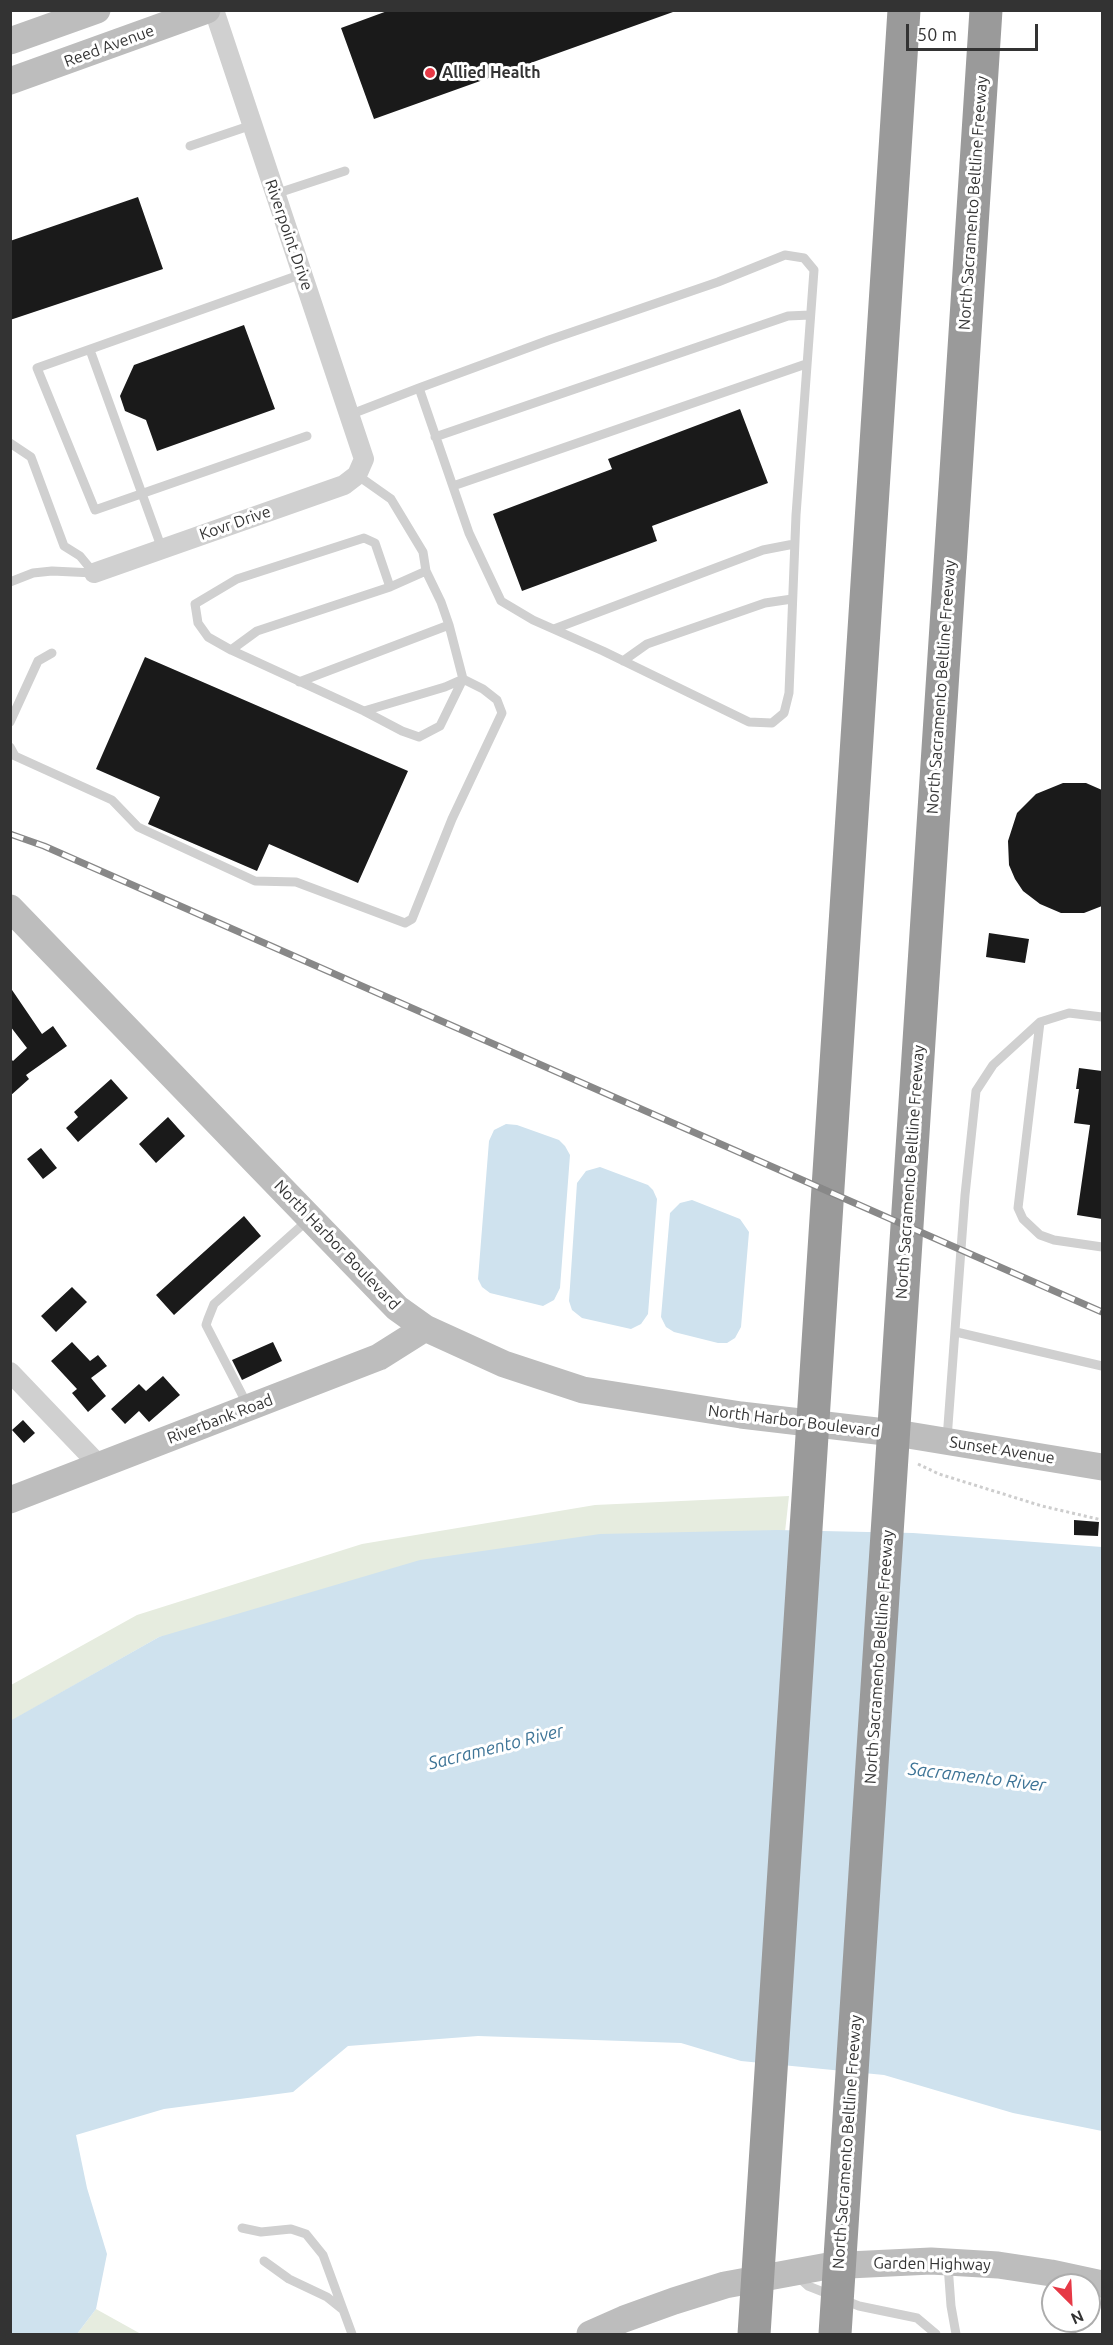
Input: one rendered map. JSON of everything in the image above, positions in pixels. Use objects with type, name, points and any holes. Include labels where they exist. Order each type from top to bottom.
[{"type":"highway","points":[[754,2334],[902,10]]},
{"type":"highway","name":"North Sacramento Beltline Freeway","points":[[835,2334],[986,10]]},
{"type":"main road","points":[[10,41],[97,10]]},
{"type":"main road","name":"Reed Avenue","points":[[10,81],[207,10]]},
{"type":"main road","name":"North Harbor Boulevard","points":[[10,908],[397,1308],[425,1328],[504,1364],[583,1390],[741,1415],[902,1434]]},
{"type":"main road","name":"Riverbank Road","points":[[10,1500],[379,1357],[425,1328]]},
{"type":"main road","name":"Sunset Avenue","points":[[902,1434],[1102,1467]]},
{"type":"main road","name":"Garden Highway","points":[[590,2334],[674,2301],[725,2285],[828,2266],[890,2262],[948,2262],[1019,2268],[1102,2284]]},
{"type":"street","name":"Riverpoint Drive","points":[[214,10],[349,415],[360,467]]},
{"type":"street","name":"Kovr Drive","points":[[94,573],[344,485],[360,467]]},
{"type":"street","points":[[10,1372],[99,1466]]},
{"type":"lane","points":[[190,146],[252,125]]},
{"type":"lane","points":[[275,194],[345,171]]},
{"type":"lane","points":[[349,415],[419,388],[549,340],[718,282],[785,255],[804,258],[814,270],[794,544],[789,693],[784,713],[772,723],[749,722],[554,629],[501,601],[469,533],[419,388]]},
{"type":"lane","points":[[302,274],[36,368],[95,510],[308,436]]},
{"type":"lane","points":[[435,437],[788,316],[810,315]]},
{"type":"lane","points":[[90,350],[162,549]]},
{"type":"lane","points":[[453,486],[806,364]]},
{"type":"lane","points":[[10,443],[31,457],[64,546],[80,556],[94,573]]},
{"type":"lane","points":[[360,467],[391,499],[423,552],[426,571],[449,625],[463,679],[440,726],[419,737],[402,731],[364,711],[231,650],[208,637],[198,623],[195,604],[237,579],[364,538],[375,543],[390,587]]},
{"type":"lane","points":[[554,629],[763,550],[794,544]]},
{"type":"lane","points":[[10,582],[33,573],[52,571],[94,573]]},
{"type":"lane","points":[[231,650],[257,631],[390,587],[426,571]]},
{"type":"lane","points":[[623,661],[647,644],[765,603],[792,599]]},
{"type":"lane","points":[[299,682],[449,625]]},
{"type":"lane","points":[[10,722],[38,661],[52,653]]},
{"type":"lane","points":[[364,711],[445,687],[463,679]]},
{"type":"lane","points":[[10,747],[15,756],[112,800],[138,827],[255,881],[296,882],[405,923],[411,919],[452,819],[502,713],[497,700],[483,689],[463,679]]},
{"type":"lane","points":[[947,1442],[965,1195],[976,1091],[993,1065],[1040,1022],[1069,1012],[1102,1017]]},
{"type":"lane","points":[[1040,1022],[1018,1208],[1023,1219],[1040,1235],[1054,1240],[1102,1247]]},
{"type":"lane","points":[[249,1408],[206,1325],[214,1304],[310,1218]]},
{"type":"lane","points":[[956,1332],[1102,1366]]},
{"type":"lane","points":[[242,2228],[261,2232],[291,2229],[306,2234],[323,2254],[352,2334]]},
{"type":"lane","points":[[264,2261],[289,2279],[327,2297],[342,2309]]},
{"type":"lane","points":[[948,2262],[951,2306],[956,2334]]},
{"type":"lane","points":[[794,2273],[808,2286],[859,2306],[917,2318],[936,2334]]},
{"type":"path","points":[[914,1462],[939,1474],[1042,1506],[1102,1520]]},
{"type":"shaded area","points":[[789,1496],[783,1550],[159,1637],[11,1721],[11,1685],[137,1615],[362,1544],[595,1505]]},
{"type":"shaded area","points":[[96,2309],[141,2334],[77,2334]]},
{"type":"water","points":[[506,1124],[517,1125],[559,1140],[570,1155],[560,1288],[554,1300],[543,1306],[490,1293],[482,1287],[478,1279],[489,1141],[494,1130]]},
{"type":"water","points":[[600,1167],[648,1185],[657,1199],[648,1314],[641,1324],[631,1329],[582,1318],[572,1310],[569,1301],[577,1183],[586,1171]]},
{"type":"water","points":[[692,1200],[740,1219],[749,1232],[741,1327],[735,1338],[727,1343],[718,1343],[674,1332],[666,1327],[661,1317],[670,1213],[680,1203]]},
{"type":"water","name":"Sacramento River","points":[[777,1530],[913,1533],[1102,1547],[1102,2131],[1013,2113],[884,2075],[741,2061],[681,2043],[478,2036],[348,2046],[293,2092],[164,2109],[76,2135],[87,2188],[107,2254],[96,2309],[77,2334],[11,2334],[10,1721],[159,1637],[420,1560],[600,1534]]},
{"type":"building","name":"Allied Health","points":[[390,10],[672,10],[673,12],[374,119],[341,28]]},
{"type":"building","points":[[138,197],[163,269],[10,320],[10,241]]},
{"type":"building","points":[[244,325],[275,409],[157,451],[146,420],[125,411],[120,396],[134,365]]},
{"type":"building","points":[[740,409],[768,483],[652,526],[657,541],[522,591],[493,514],[612,469],[608,459]]},
{"type":"building","points":[[145,657],[408,771],[358,883],[269,844],[257,871],[148,824],[160,797],[96,769]]},
{"type":"building","points":[[1063,783],[1086,783],[1102,790],[1102,906],[1084,913],[1061,913],[1040,904],[1023,891],[1009,865],[1008,841],[1017,813],[1036,794]]},
{"type":"building","points":[[989,933],[1029,939],[1025,963],[986,957]]},
{"type":"building","points":[[10,987],[42,1034],[53,1026],[67,1046],[26,1075],[29,1079],[10,1096],[10,1058],[13,1061],[27,1048],[10,1026]]},
{"type":"building","points":[[1079,1068],[1102,1071],[1102,1219],[1077,1215],[1090,1125],[1074,1123],[1079,1089],[1076,1089]]},
{"type":"building","points":[[111,1079],[128,1098],[78,1142],[66,1128],[78,1117],[74,1112]]},
{"type":"building","points":[[168,1117],[185,1136],[156,1163],[139,1144]]},
{"type":"building","points":[[41,1148],[57,1168],[43,1179],[27,1159]]},
{"type":"building","points":[[244,1216],[261,1236],[174,1315],[156,1295]]},
{"type":"building","points":[[72,1287],[87,1302],[56,1332],[41,1316]]},
{"type":"building","points":[[72,1342],[90,1361],[98,1355],[107,1366],[91,1378],[106,1396],[88,1412],[72,1393],[77,1389],[51,1361]]},
{"type":"building","points":[[273,1342],[282,1361],[242,1380],[232,1360]]},
{"type":"building","points":[[163,1376],[180,1395],[149,1422],[139,1411],[125,1424],[111,1409],[139,1384],[146,1391]]},
{"type":"building","points":[[23,1420],[35,1433],[24,1443],[12,1430]]},
{"type":"building","points":[[1074,1520],[1099,1522],[1098,1536],[1074,1535]]},
{"type":"railway","points":[[10,834],[44,846],[1102,1312]]},
{"type":"place","name":"Allied Health","points":[[430,73]]}]
